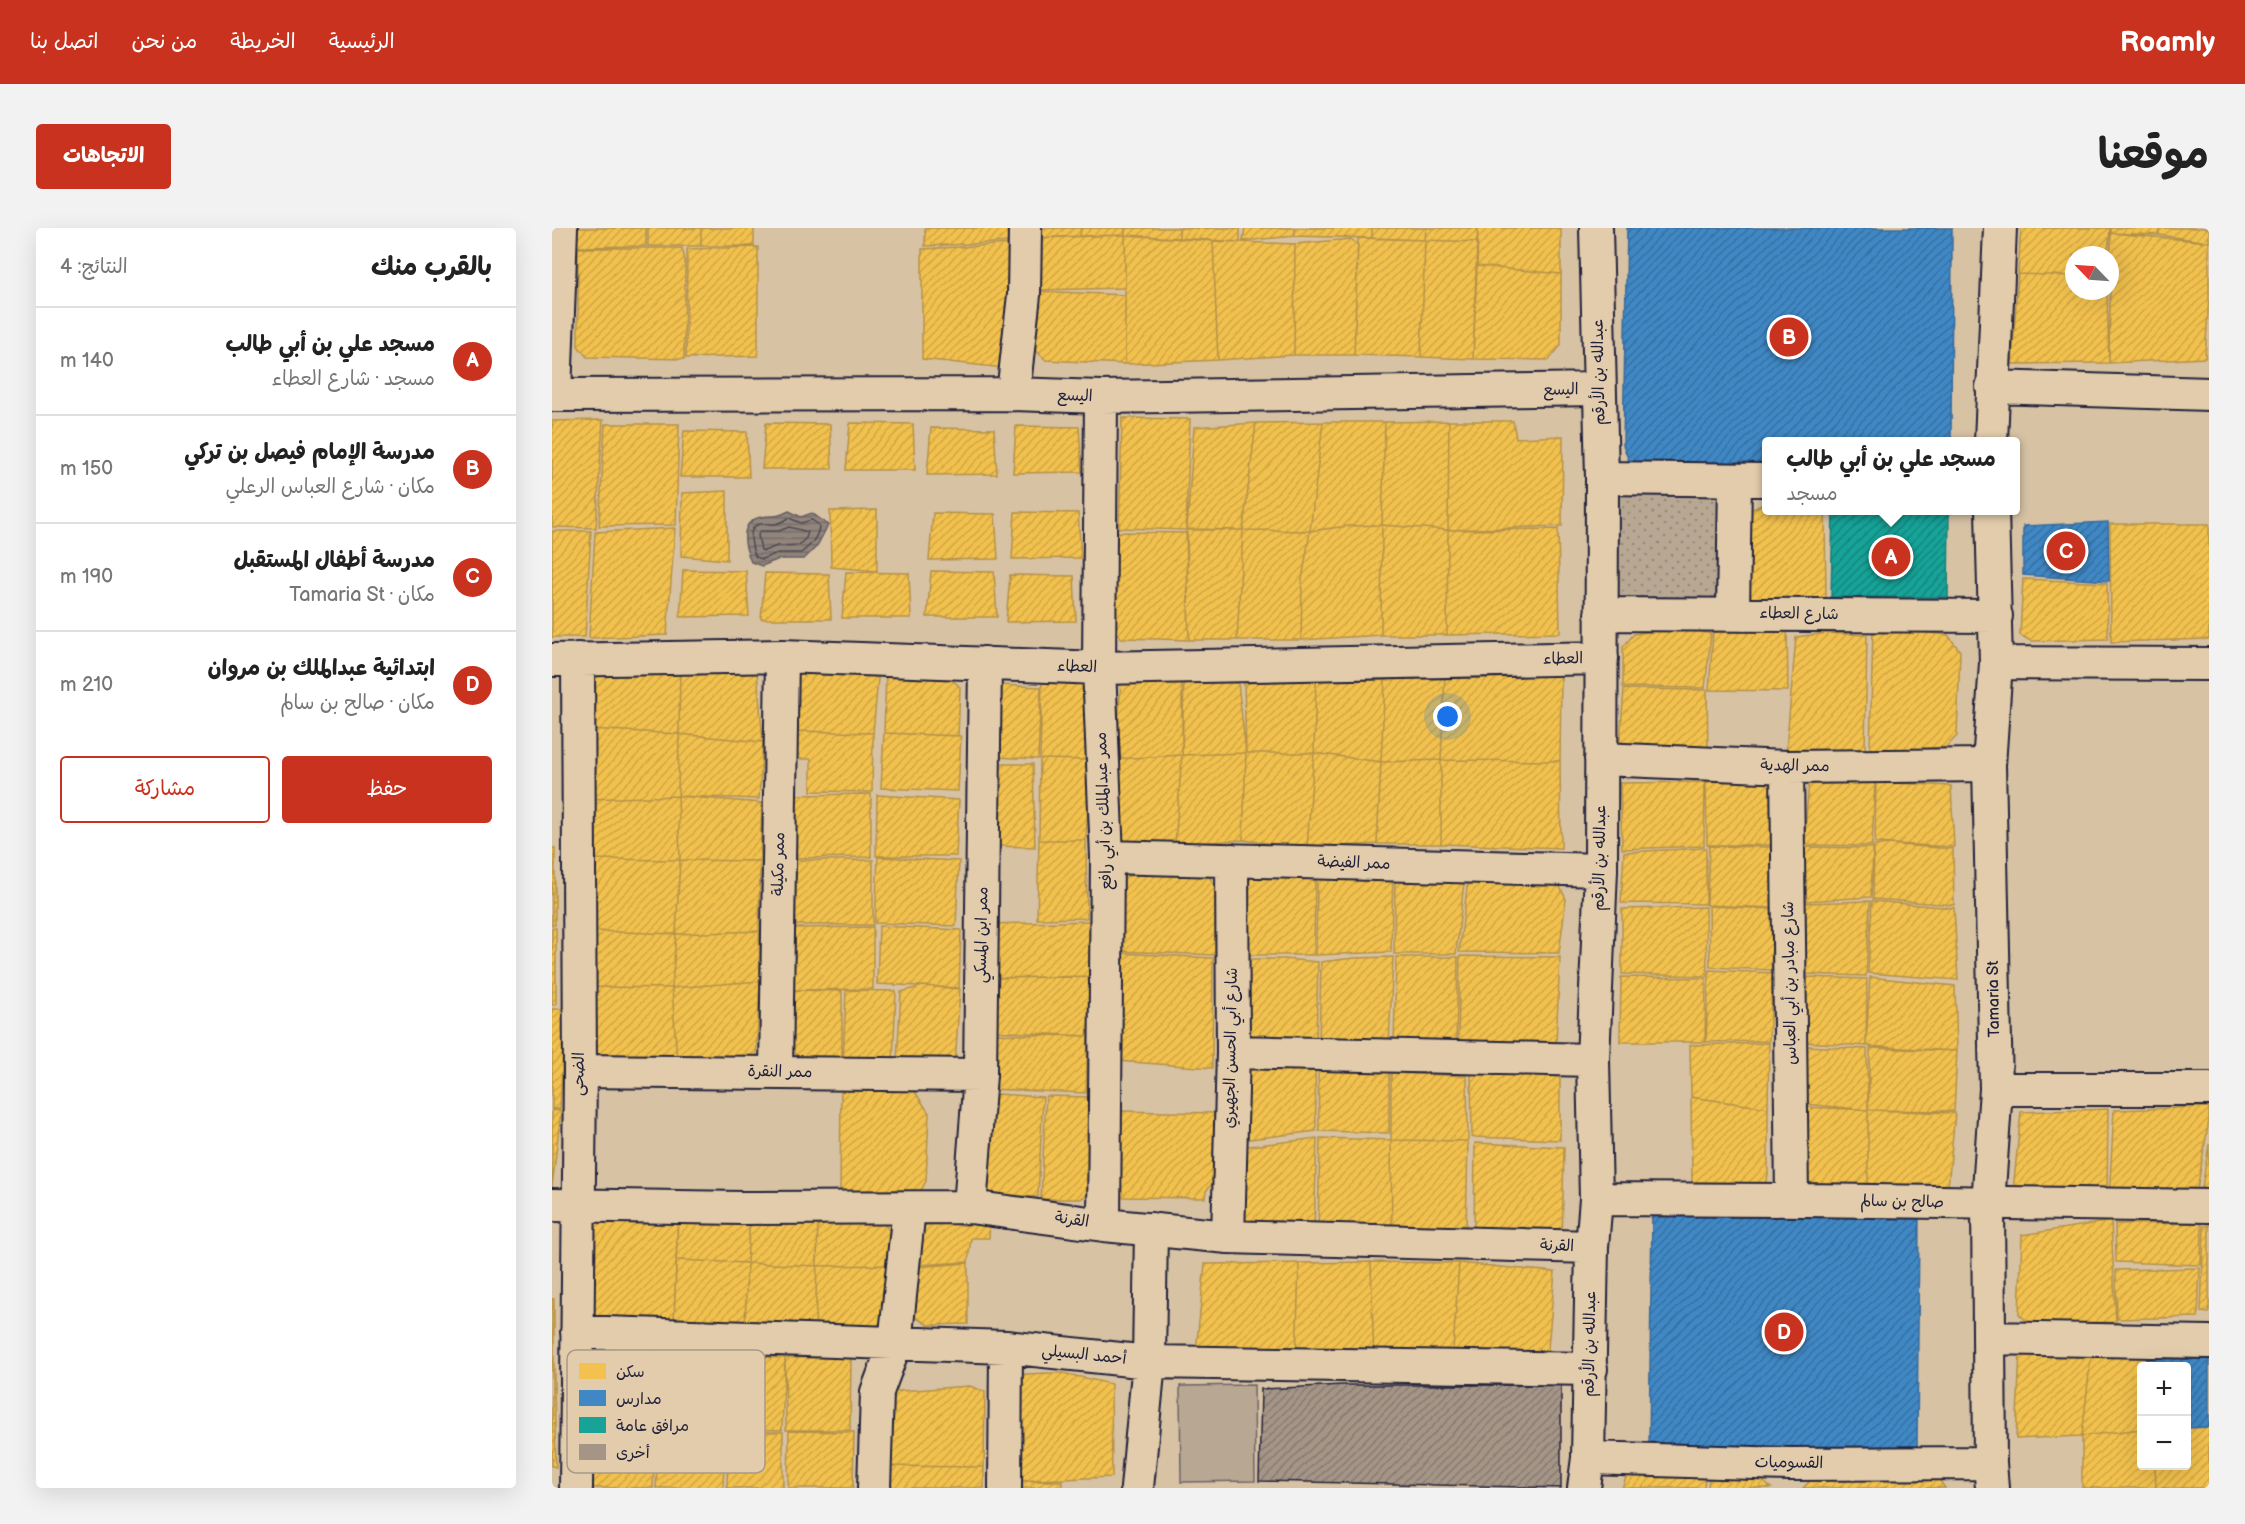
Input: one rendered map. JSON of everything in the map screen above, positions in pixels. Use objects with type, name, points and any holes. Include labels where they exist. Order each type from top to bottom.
[{"type":"street","points":[[554,395],[561,228]]},
{"type":"street","points":[[1013,394],[1024,295],[1024,228]]},
{"type":"street","name":"عبدالله بن الأرقم","points":[[1586,1473],[1591,1369],[1592,1247],[1596,1199],[1593,1060],[1601,870],[1602,478],[1598,389],[1596,228]]},
{"type":"street","points":[[1991,437],[2000,228]]},
{"type":"street","points":[[1992,387],[2209,394]]},
{"type":"street","name":"اليسع","points":[[554,395],[1013,394],[1101,397],[1598,389]]},
{"type":"street","name":"ممر عبدالملك بن أبي رافع","points":[[1101,397],[1099,668],[1107,856],[1104,1225]]},
{"type":"street","points":[[1602,478],[1762,480]]},
{"type":"street","points":[[1733,613],[1735,480]]},
{"type":"street","name":"Tamaria St","points":[[1991,1475],[1988,1204],[1996,1089],[1989,765],[1996,663],[1992,515]]},
{"type":"street","name":"شارع العطاء","points":[[1601,614],[1996,616]]},
{"type":"street","name":"العطاء","points":[[565,660],[782,656],[1099,668],[1602,658]]},
{"type":"street","name":"ممر مكيلة","points":[[776,1072],[782,656]]},
{"type":"street","name":"الضحى","points":[[565,660],[580,1071],[564,1205],[576,1350]]},
{"type":"street","name":"ممر ابن المسكي","points":[[970,1207],[980,1075],[985,663]]},
{"type":"street","points":[[1996,663],[2209,664]]},
{"type":"street","name":"ممر الهدية","points":[[1601,759],[1787,768],[1989,765]]},
{"type":"street","name":"شارع مبادر بن أبي العباس","points":[[1787,768],[1792,1199]]},
{"type":"street","name":"ممر الفيضة","points":[[1107,856],[1601,870]]},
{"type":"street","name":"شارع أبي الحسن الجهيري","points":[[1228,1237],[1233,1052],[1232,860]]},
{"type":"street","points":[[1233,1052],[1593,1060]]},
{"type":"street","name":"ممر النقرة","points":[[580,1071],[980,1075]]},
{"type":"street","points":[[1996,1089],[2209,1089]]},
{"type":"street","name":"صالح بن سالم","points":[[1596,1199],[1792,1199],[2209,1206]]},
{"type":"street","name":"القرنة","points":[[564,1205],[970,1207],[1104,1225],[1228,1237],[1592,1247]]},
{"type":"street","points":[[874,1488],[877,1392],[895,1344],[909,1208]]},
{"type":"street","points":[[1137,1488],[1149,1362],[1151,1229]]},
{"type":"street","name":"أحمد البسيلي","points":[[576,1332],[1006,1347],[1149,1362],[1591,1369]]},
{"type":"street","points":[[1989,1338],[2209,1342]]},
{"type":"street","points":[[1005,1488],[1006,1347]]},
{"type":"street","name":"القسوميات","points":[[1586,1473],[1790,1476],[1991,1475]]},
{"type":"shaded area","points":[[1627,488],[1719,489],[1716,607],[1611,605],[1614,499]]},
{"type":"shaded area","points":[[1254,1385],[1255,1481],[1181,1482],[1180,1386]]},
{"type":"water","points":[[789,511],[801,517],[812,513],[828,525],[817,546],[804,559],[779,559],[762,566],[751,562],[745,542],[746,529],[749,524],[761,517],[777,516]]},
{"type":"building: سكن","points":[[577,228],[646,228],[646,246],[577,247]]},
{"type":"building: سكن","points":[[648,228],[701,228],[701,246],[648,246]]},
{"type":"building: سكن","points":[[701,228],[754,228],[754,246],[701,246]]},
{"type":"building: سكن","points":[[925,228],[1014,228],[1014,242],[925,246]]},
{"type":"building: سكن","points":[[1037,228],[1081,228],[1080,236],[1036,238]]},
{"type":"building: سكن","points":[[1081,228],[1125,228],[1125,235],[1080,236]]},
{"type":"building: سكن","points":[[1125,228],[1179,228],[1179,238],[1125,235]]},
{"type":"building: سكن","points":[[1179,228],[1240,228],[1240,242],[1179,238]]},
{"type":"building: سكن","points":[[1245,228],[1295,228],[1295,236],[1243,241]]},
{"type":"building: سكن","points":[[1295,228],[1372,228],[1372,238],[1295,236]]},
{"type":"building: سكن","points":[[1372,228],[1426,228],[1425,240],[1372,238]]},
{"type":"building: سكن","points":[[1426,228],[1478,228],[1477,242],[1425,240]]},
{"type":"building: سكن","points":[[1478,228],[1561,228],[1561,274],[1477,266]]},
{"type":"building: سكن","points":[[2021,228],[2110,228],[2109,246],[2065,246],[2065,276],[2018,274]]},
{"type":"building: سكن","points":[[2111,228],[2159,228],[2159,235],[2111,233]]},
{"type":"building: سكن","points":[[2159,228],[2209,228],[2209,242],[2159,235]]},
{"type":"building: سكن","points":[[2111,233],[2209,242],[2209,296],[2205,358],[2109,363],[2110,300],[2119,300],[2119,246],[2111,246]]},
{"type":"building: سكن","points":[[1125,235],[1125,288],[1037,290],[1036,238]]},
{"type":"building: سكن","points":[[1125,235],[1213,241],[1218,360],[1125,364]]},
{"type":"building: سكن","points":[[1358,238],[1425,240],[1421,357],[1354,355]]},
{"type":"building: سكن","points":[[1351,239],[1358,245],[1354,355],[1294,355],[1295,244]]},
{"type":"building: سكن","points":[[1425,240],[1477,242],[1473,359],[1421,357]]},
{"type":"building: سكن","points":[[1213,241],[1295,244],[1294,355],[1218,360]]},
{"type":"building: سكن","points":[[1013,244],[1013,369],[922,359],[922,249]]},
{"type":"building: سكن","points":[[758,247],[758,356],[686,358],[687,249]]},
{"type":"building: سكن","points":[[578,248],[682,248],[685,260],[684,359],[587,357],[578,346]]},
{"type":"building: سكن","points":[[1477,266],[1561,274],[1561,345],[1549,360],[1473,359]]},
{"type":"building: سكن","points":[[2018,274],[2065,276],[2065,300],[2107,300],[2109,363],[2012,364]]},
{"type":"building: سكن","points":[[1036,291],[1125,295],[1125,364],[1046,360],[1033,348]]},
{"type":"building: سكن","points":[[1122,418],[1190,419],[1186,530],[1119,528]]},
{"type":"building: سكن","points":[[603,420],[596,528],[552,527],[552,421]]},
{"type":"building: سكن","points":[[1449,421],[1448,530],[1382,525],[1385,422]]},
{"type":"building: سكن","points":[[1449,421],[1513,421],[1516,438],[1563,436],[1562,526],[1448,530]]},
{"type":"building: سكن","points":[[1323,422],[1310,531],[1243,530],[1256,423]]},
{"type":"building: سكن","points":[[1323,422],[1385,422],[1382,525],[1348,526],[1310,531]]},
{"type":"building: سكن","points":[[766,423],[830,424],[832,469],[762,469]]},
{"type":"building: سكن","points":[[850,423],[913,424],[915,470],[846,470]]},
{"type":"building: سكن","points":[[1256,423],[1243,530],[1187,529],[1194,427]]},
{"type":"building: سكن","points":[[605,424],[679,424],[676,525],[599,526]]},
{"type":"building: سكن","points":[[1016,426],[1079,427],[1082,472],[1013,473]]},
{"type":"building: سكن","points":[[931,428],[994,429],[997,474],[927,475]]},
{"type":"building: سكن","points":[[684,431],[747,432],[749,477],[680,477]]},
{"type":"building: سكن","points":[[727,491],[727,560],[681,556],[682,493]]},
{"type":"building: سكن","points":[[1762,505],[1762,515],[1825,515],[1826,604],[1747,600],[1744,513]]},
{"type":"building: سكن","points":[[877,510],[877,571],[831,567],[830,511]]},
{"type":"building: سكن","points":[[1015,512],[1078,513],[1081,558],[1012,559]]},
{"type":"building: سكن","points":[[933,513],[995,514],[998,559],[929,560]]},
{"type":"building: سكن","points":[[2110,524],[2209,524],[2209,639],[2111,642]]},
{"type":"building: سكن","points":[[1382,525],[1448,530],[1447,635],[1381,635]]},
{"type":"building: سكن","points":[[1382,525],[1381,635],[1301,640],[1302,580],[1310,531],[1348,526]]},
{"type":"building: سكن","points":[[675,528],[667,635],[589,638],[595,532]]},
{"type":"building: سكن","points":[[1558,529],[1560,633],[1447,635],[1448,530]]},
{"type":"building: سكن","points":[[1186,530],[1243,530],[1237,640],[1189,640]]},
{"type":"building: سكن","points":[[1243,530],[1310,531],[1302,580],[1301,640],[1237,640]]},
{"type":"building: سكن","points":[[552,531],[591,531],[585,637],[552,637]]},
{"type":"building: سكن","points":[[1116,532],[1187,533],[1189,640],[1121,638],[1115,628]]},
{"type":"building: سكن","points":[[683,570],[746,571],[749,616],[680,617]]},
{"type":"building: سكن","points":[[931,571],[994,572],[997,617],[927,617]]},
{"type":"building: سكن","points":[[846,572],[909,573],[911,618],[842,618]]},
{"type":"building: سكن","points":[[765,573],[829,574],[831,619],[761,619]]},
{"type":"building: سكن","points":[[1010,575],[1074,576],[1076,621],[1006,622]]},
{"type":"building: سكن","points":[[2023,579],[2107,583],[2108,639],[2031,641],[2020,635]]},
{"type":"building: سكن","points":[[1683,627],[1711,634],[1705,688],[1623,687],[1623,647],[1634,634]]},
{"type":"building: سكن","points":[[1787,627],[1788,691],[1709,690],[1713,632]]},
{"type":"building: سكن","points":[[1873,627],[1948,635],[1960,651],[1957,736],[1946,747],[1870,752]]},
{"type":"building: سكن","points":[[1827,633],[1867,635],[1865,752],[1786,751],[1796,637]]},
{"type":"building: سكن","points":[[595,665],[680,670],[679,734],[589,729]]},
{"type":"building: سكن","points":[[879,667],[873,733],[796,731],[798,669]]},
{"type":"building: سكن","points":[[680,670],[757,672],[763,742],[679,734]]},
{"type":"building: سكن","points":[[886,674],[949,677],[960,687],[958,736],[884,733]]},
{"type":"building: سكن","points":[[1445,674],[1561,675],[1560,761],[1441,760]]},
{"type":"building: سكن","points":[[1445,674],[1441,760],[1381,762],[1385,680]]},
{"type":"building: سكن","points":[[1182,677],[1182,755],[1116,759],[1121,678]]},
{"type":"building: سكن","points":[[1042,680],[1085,680],[1090,760],[1040,759]]},
{"type":"building: سكن","points":[[1316,680],[1314,753],[1246,753],[1244,683]]},
{"type":"building: سكن","points":[[1316,680],[1385,680],[1381,762],[1314,753]]},
{"type":"building: سكن","points":[[1184,681],[1238,683],[1246,753],[1182,755]]},
{"type":"building: سكن","points":[[999,685],[1041,687],[1038,759],[996,757]]},
{"type":"building: سكن","points":[[1624,689],[1707,690],[1708,754],[1632,748],[1620,741]]},
{"type":"building: سكن","points":[[589,729],[679,734],[678,796],[587,799]]},
{"type":"building: سكن","points":[[796,731],[873,733],[872,792],[811,791],[811,759],[795,759]]},
{"type":"building: سكن","points":[[884,733],[961,736],[958,791],[881,788]]},
{"type":"building: سكن","points":[[679,734],[763,742],[759,799],[678,796]]},
{"type":"building: سكن","points":[[1246,753],[1243,840],[1175,844],[1182,755]]},
{"type":"building: سكن","points":[[1246,753],[1314,753],[1307,848],[1243,840]]},
{"type":"building: سكن","points":[[1314,753],[1381,762],[1377,844],[1307,848]]},
{"type":"building: سكن","points":[[1182,755],[1175,844],[1126,842],[1118,832],[1116,759]]},
{"type":"building: سكن","points":[[1040,759],[1090,760],[1086,840],[1039,840]]},
{"type":"building: سكن","points":[[1441,760],[1560,761],[1561,848],[1441,844]]},
{"type":"building: سكن","points":[[1441,760],[1441,844],[1377,844],[1381,762]]},
{"type":"building: سكن","points":[[990,764],[1033,764],[1035,847],[989,846]]},
{"type":"building: سكن","points":[[1764,778],[1776,793],[1777,845],[1707,845],[1706,782]]},
{"type":"building: سكن","points":[[1809,780],[1875,782],[1872,846],[1804,845]]},
{"type":"building: سكن","points":[[1705,782],[1704,846],[1622,849],[1620,783]]},
{"type":"building: سكن","points":[[1876,782],[1951,786],[1954,847],[1875,843]]},
{"type":"building: سكن","points":[[871,794],[871,857],[795,858],[795,795]]},
{"type":"building: سكن","points":[[877,795],[959,800],[956,856],[876,856]]},
{"type":"building: سكن","points":[[678,796],[680,860],[589,859],[587,799]]},
{"type":"building: سكن","points":[[678,796],[762,803],[760,861],[680,860]]},
{"type":"building: سكن","points":[[1039,840],[1086,840],[1087,918],[1037,919]]},
{"type":"building: سكن","points":[[1887,844],[1953,849],[1954,905],[1873,899],[1874,846]]},
{"type":"building: سكن","points":[[1709,846],[1776,847],[1773,908],[1707,905]]},
{"type":"building: سكن","points":[[1804,847],[1873,848],[1871,897],[1806,901]]},
{"type":"building: سكن","points":[[552,848],[555,848],[555,925],[552,925]]},
{"type":"building: سكن","points":[[1706,848],[1706,904],[1621,903],[1624,852]]},
{"type":"building: سكن","points":[[878,857],[959,861],[956,926],[875,923]]},
{"type":"building: سكن","points":[[589,859],[680,860],[676,934],[594,931]]},
{"type":"building: سكن","points":[[680,860],[760,861],[759,931],[676,934]]},
{"type":"building: سكن","points":[[790,860],[873,860],[873,925],[790,925]]},
{"type":"building: سكن","points":[[1200,869],[1208,875],[1217,889],[1215,955],[1117,951],[1117,877]]},
{"type":"building: سكن","points":[[1469,872],[1556,879],[1566,899],[1559,953],[1459,952]]},
{"type":"building: سكن","points":[[1315,873],[1314,955],[1243,955],[1240,881],[1253,875]]},
{"type":"building: سكن","points":[[1317,874],[1393,875],[1391,952],[1316,955]]},
{"type":"building: سكن","points":[[1465,874],[1456,954],[1394,954],[1395,877]]},
{"type":"building: سكن","points":[[1870,901],[1866,976],[1803,974],[1805,903]]},
{"type":"building: سكن","points":[[1872,901],[1954,908],[1958,980],[1868,973]]},
{"type":"building: سكن","points":[[1709,906],[1773,909],[1771,970],[1710,967]]},
{"type":"building: سكن","points":[[1706,907],[1707,976],[1622,974],[1622,909]]},
{"type":"building: سكن","points":[[1090,921],[1090,976],[991,978],[990,924]]},
{"type":"building: سكن","points":[[879,926],[961,930],[959,988],[877,984]]},
{"type":"building: سكن","points":[[873,927],[873,989],[791,990],[791,928]]},
{"type":"building: سكن","points":[[552,928],[556,928],[556,1005],[552,1005]]},
{"type":"building: سكن","points":[[594,931],[676,934],[672,988],[595,987]]},
{"type":"building: سكن","points":[[759,931],[760,981],[672,988],[676,934]]},
{"type":"building: سكن","points":[[1120,953],[1213,958],[1212,1068],[1117,1061]]},
{"type":"building: سكن","points":[[1460,956],[1560,957],[1556,1043],[1458,1043]]},
{"type":"building: سكن","points":[[1393,957],[1389,1043],[1319,1044],[1321,962]]},
{"type":"building: سكن","points":[[1396,957],[1458,957],[1456,1044],[1394,1045]]},
{"type":"building: سكن","points":[[1242,959],[1318,962],[1316,1044],[1240,1043]]},
{"type":"building: سكن","points":[[1709,970],[1773,973],[1769,1041],[1706,1042]]},
{"type":"building: سكن","points":[[1091,977],[1088,1036],[990,1031],[991,978]]},
{"type":"building: سكن","points":[[1621,977],[1706,978],[1705,1042],[1620,1042]]},
{"type":"building: سكن","points":[[1807,977],[1867,979],[1866,1046],[1805,1042]]},
{"type":"building: سكن","points":[[1870,977],[1955,986],[1957,1051],[1866,1046]]},
{"type":"building: سكن","points":[[760,981],[756,1060],[677,1061],[672,988]]},
{"type":"building: سكن","points":[[923,986],[960,989],[955,1064],[897,1061],[901,992]]},
{"type":"building: سكن","points":[[595,987],[672,988],[677,1061],[591,1056]]},
{"type":"building: سكن","points":[[792,990],[842,991],[842,1061],[803,1060],[791,1050]]},
{"type":"building: سكن","points":[[846,990],[896,991],[893,1061],[843,1063]]},
{"type":"building: سكن","points":[[552,1009],[565,1009],[560,1109],[552,1109]]},
{"type":"building: سكن","points":[[989,1034],[1088,1036],[1086,1093],[988,1089]]},
{"type":"building: سكن","points":[[1769,1043],[1768,1108],[1691,1097],[1690,1045]]},
{"type":"building: سكن","points":[[1805,1046],[1867,1049],[1868,1110],[1804,1104]]},
{"type":"building: سكن","points":[[1870,1048],[1957,1051],[1954,1111],[1868,1110]]},
{"type":"building: سكن","points":[[1249,1065],[1315,1067],[1316,1131],[1242,1140]]},
{"type":"building: سكن","points":[[1389,1066],[1389,1133],[1319,1131],[1318,1067]]},
{"type":"building: سكن","points":[[1552,1067],[1560,1079],[1560,1140],[1472,1137],[1471,1071]]},
{"type":"building: سكن","points":[[1391,1073],[1467,1076],[1468,1141],[1391,1140]]},
{"type":"building: سكن","points":[[841,1089],[913,1089],[929,1113],[926,1181],[919,1194],[840,1193]]},
{"type":"building: سكن","points":[[996,1094],[1043,1097],[1038,1197],[980,1193],[985,1099]]},
{"type":"building: سكن","points":[[1046,1096],[1090,1097],[1089,1194],[1080,1199],[1041,1199]]},
{"type":"building: سكن","points":[[1691,1097],[1768,1108],[1768,1175],[1765,1183],[1692,1182]]},
{"type":"building: سكن","points":[[1805,1107],[1868,1110],[1868,1185],[1802,1183]]},
{"type":"building: سكن","points":[[2209,1107],[2209,1120],[2196,1196],[2109,1199],[2114,1110]]},
{"type":"building: سكن","points":[[2108,1109],[2107,1199],[2012,1201],[2021,1112]]},
{"type":"building: سكن","points":[[552,1110],[561,1111],[552,1187]]},
{"type":"building: سكن","points":[[1868,1110],[1955,1113],[1948,1187],[1868,1185]]},
{"type":"building: سكن","points":[[1117,1111],[1214,1113],[1216,1179],[1206,1191],[1205,1198],[1119,1197]]},
{"type":"building: سكن","points":[[1317,1138],[1314,1231],[1251,1230],[1242,1218],[1242,1147]]},
{"type":"building: سكن","points":[[1320,1138],[1391,1140],[1392,1232],[1318,1231]]},
{"type":"building: سكن","points":[[1391,1140],[1468,1141],[1466,1231],[1392,1232]]},
{"type":"building: سكن","points":[[1475,1143],[1564,1147],[1562,1241],[1474,1232]]},
{"type":"building: سكن","points":[[2209,1144],[2209,1200],[2200,1200]]},
{"type":"building: سكن","points":[[930,1213],[990,1217],[989,1238],[971,1238],[968,1262],[916,1265],[916,1227],[932,1224]]},
{"type":"building: سكن","points":[[678,1215],[674,1322],[588,1318],[592,1218]]},
{"type":"building: سكن","points":[[678,1215],[750,1216],[747,1263],[676,1260]]},
{"type":"building: سكن","points":[[750,1216],[818,1217],[817,1266],[747,1263]]},
{"type":"building: سكن","points":[[878,1216],[890,1231],[893,1265],[817,1266],[818,1217]]},
{"type":"building: سكن","points":[[2111,1221],[2116,1322],[2030,1324],[2019,1314],[2022,1235]]},
{"type":"building: سكن","points":[[2202,1223],[2201,1265],[2116,1262],[2115,1224]]},
{"type":"building: سكن","points":[[2209,1225],[2209,1313],[2201,1312],[2204,1226]]},
{"type":"building: سكن","points":[[676,1260],[747,1263],[745,1328],[674,1322]]},
{"type":"building: سكن","points":[[1371,1262],[1459,1263],[1452,1364],[1374,1364]]},
{"type":"building: سكن","points":[[1371,1262],[1374,1364],[1296,1364],[1299,1263]]},
{"type":"building: سكن","points":[[747,1263],[817,1266],[815,1330],[745,1328]]},
{"type":"building: سكن","points":[[968,1263],[968,1324],[928,1325],[912,1315],[915,1267]]},
{"type":"building: سكن","points":[[1299,1263],[1296,1364],[1195,1360],[1205,1264]]},
{"type":"building: سكن","points":[[1459,1263],[1555,1272],[1547,1358],[1452,1364]]},
{"type":"building: سكن","points":[[893,1265],[886,1326],[815,1330],[817,1266]]},
{"type":"building: سكن","points":[[2200,1268],[2198,1317],[2117,1319],[2116,1270]]},
{"type":"building: سكن","points":[[552,1299],[554,1299],[554,1388],[552,1388]]},
{"type":"building: سكن","points":[[663,1346],[722,1347],[722,1350],[663,1350]]},
{"type":"building: سكن","points":[[2092,1347],[2082,1436],[2016,1439],[2020,1352]]},
{"type":"building: سكن","points":[[2092,1347],[2146,1347],[2148,1362],[2137,1362],[2137,1430],[2082,1436]]},
{"type":"building: سكن","points":[[765,1357],[785,1358],[782,1430],[765,1429]]},
{"type":"building: سكن","points":[[851,1357],[850,1430],[786,1430],[785,1358]]},
{"type":"building: سكن","points":[[1063,1373],[1111,1384],[1112,1477],[1012,1481],[1013,1375]]},
{"type":"building: سكن","points":[[970,1386],[985,1392],[984,1467],[883,1466],[886,1392]]},
{"type":"building: سكن","points":[[552,1388],[554,1388],[556,1467],[552,1466]]},
{"type":"building: سكن","points":[[2209,1427],[2209,1488],[2156,1488],[2155,1470],[2191,1470],[2191,1428]]},
{"type":"building: سكن","points":[[2137,1430],[2137,1470],[2155,1470],[2156,1488],[2082,1488],[2082,1436]]},
{"type":"building: سكن","points":[[789,1431],[854,1432],[853,1488],[788,1488]]},
{"type":"building: سكن","points":[[765,1432],[783,1432],[783,1488],[727,1488],[727,1473],[765,1473]]},
{"type":"building: سكن","points":[[883,1466],[984,1467],[984,1488],[883,1488]]},
{"type":"building: سكن","points":[[590,1473],[654,1473],[653,1488],[590,1488]]},
{"type":"building: سكن","points":[[657,1473],[724,1473],[723,1488],[656,1488]]},
{"type":"building: سكن","points":[[1627,1475],[1705,1475],[1704,1488],[1622,1488]]},
{"type":"building: سكن","points":[[1757,1476],[1771,1488],[1708,1488],[1709,1478]]},
{"type":"building: سكن","points":[[1937,1477],[1945,1488],[1803,1488],[1811,1480]]},
{"type":"building: سكن","points":[[1012,1481],[1062,1481],[1062,1488],[1012,1488]]},
{"type":"building: مدارس","points":[[1627,228],[1952,228],[1951,437],[1762,437],[1762,469],[1632,469],[1623,445]]},
{"type":"building: مدارس","points":[[2108,522],[2109,581],[2023,575],[2023,526]]},
{"type":"building: مدارس","points":[[1652,1213],[1919,1217],[1917,1446],[1649,1448]]},
{"type":"building: مدارس","points":[[2146,1347],[2209,1347],[2209,1427],[2191,1428],[2191,1362],[2148,1362]]},
{"type":"building: مرافق عامة","points":[[1833,515],[1949,515],[1948,597],[1831,597]]},
{"type":"building: أخرى","points":[[1342,1385],[1561,1385],[1561,1488],[1259,1481],[1261,1389]]},
{"type":"place","name":"مدرسة الإمام فيصل بن تركي","points":[[1789,337]]},
{"type":"place","name":"مدرسة أطفال المستقبل","points":[[2066,551]]},
{"type":"place","name":"مسجد علي بن أبي طالب","points":[[1891,557]]},
{"type":"place","name":"ابتدائية عبدالملك بن مروان","points":[[1784,1332]]}]
